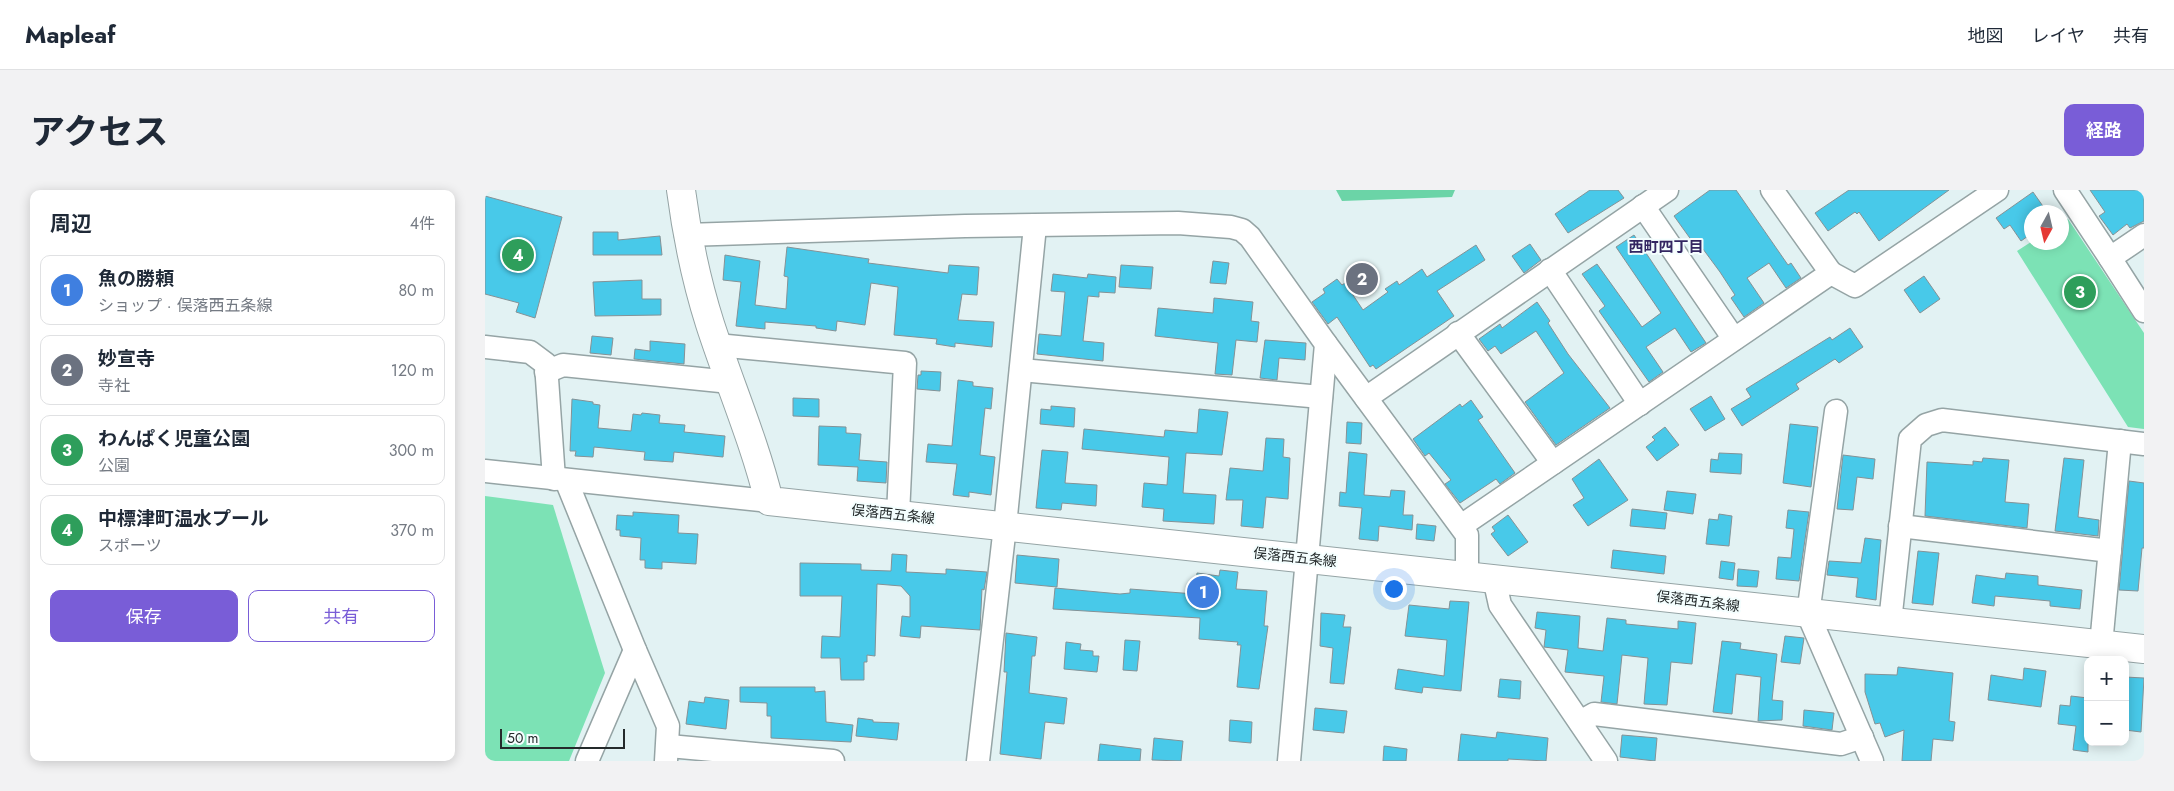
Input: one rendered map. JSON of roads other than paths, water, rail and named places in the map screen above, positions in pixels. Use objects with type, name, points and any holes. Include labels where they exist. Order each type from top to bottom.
[{"type":"main road","points":[[681,190],[687,235],[717,345],[762,473],[769,501]]},
{"type":"main road","name":"俣落西五条線","points":[[769,501],[2144,649]]},
{"type":"street","points":[[1366,398],[1667,190]]},
{"type":"street","points":[[1782,193],[1831,273],[1855,286],[1997,190]]},
{"type":"street","points":[[2065,190],[2144,311]]},
{"type":"street","points":[[1643,206],[1734,339]]},
{"type":"street","points":[[687,235],[955,226],[1177,223],[1223,226],[1242,230],[1250,237],[1326,344],[1467,534],[1467,575]]},
{"type":"street","points":[[978,761],[1005,526],[1035,226]]},
{"type":"street","points":[[2110,258],[2144,235]]},
{"type":"street","points":[[1550,270],[1639,404]]},
{"type":"street","points":[[1461,526],[1831,273]]},
{"type":"street","points":[[1458,333],[1553,464]]},
{"type":"street","points":[[1289,761],[1326,344]]},
{"type":"street","points":[[717,345],[905,364],[898,515]]},
{"type":"street","points":[[485,347],[530,352],[546,364],[560,480],[668,726],[668,754],[822,760]]},
{"type":"street","points":[[546,372],[563,366],[730,382]]},
{"type":"street","points":[[1021,370],[1321,397]]},
{"type":"street","points":[[1836,411],[1808,614],[1872,761]]},
{"type":"street","points":[[1890,622],[1910,439],[1926,426],[1942,420],[2144,444]]},
{"type":"street","points":[[2101,645],[2120,441]]},
{"type":"street","points":[[485,471],[769,501]]},
{"type":"street","points":[[1900,526],[2110,551]]},
{"type":"street","points":[[1493,578],[1500,605],[1606,761]]},
{"type":"street","points":[[587,761],[635,650]]},
{"type":"street","points":[[1580,722],[1593,714],[1841,744],[1862,737]]},
{"type":"place","name":"中標津町温水プール","points":[[518,255]]},
{"type":"place","name":"妙宣寺","points":[[1362,279]]},
{"type":"place","name":"わんぱく児童公園","points":[[2080,292]]},
{"type":"place","name":"魚の勝頼","points":[[1203,592]]},
{"type":"district","name":"西町四丁目","points":[[1666,247]]}]
